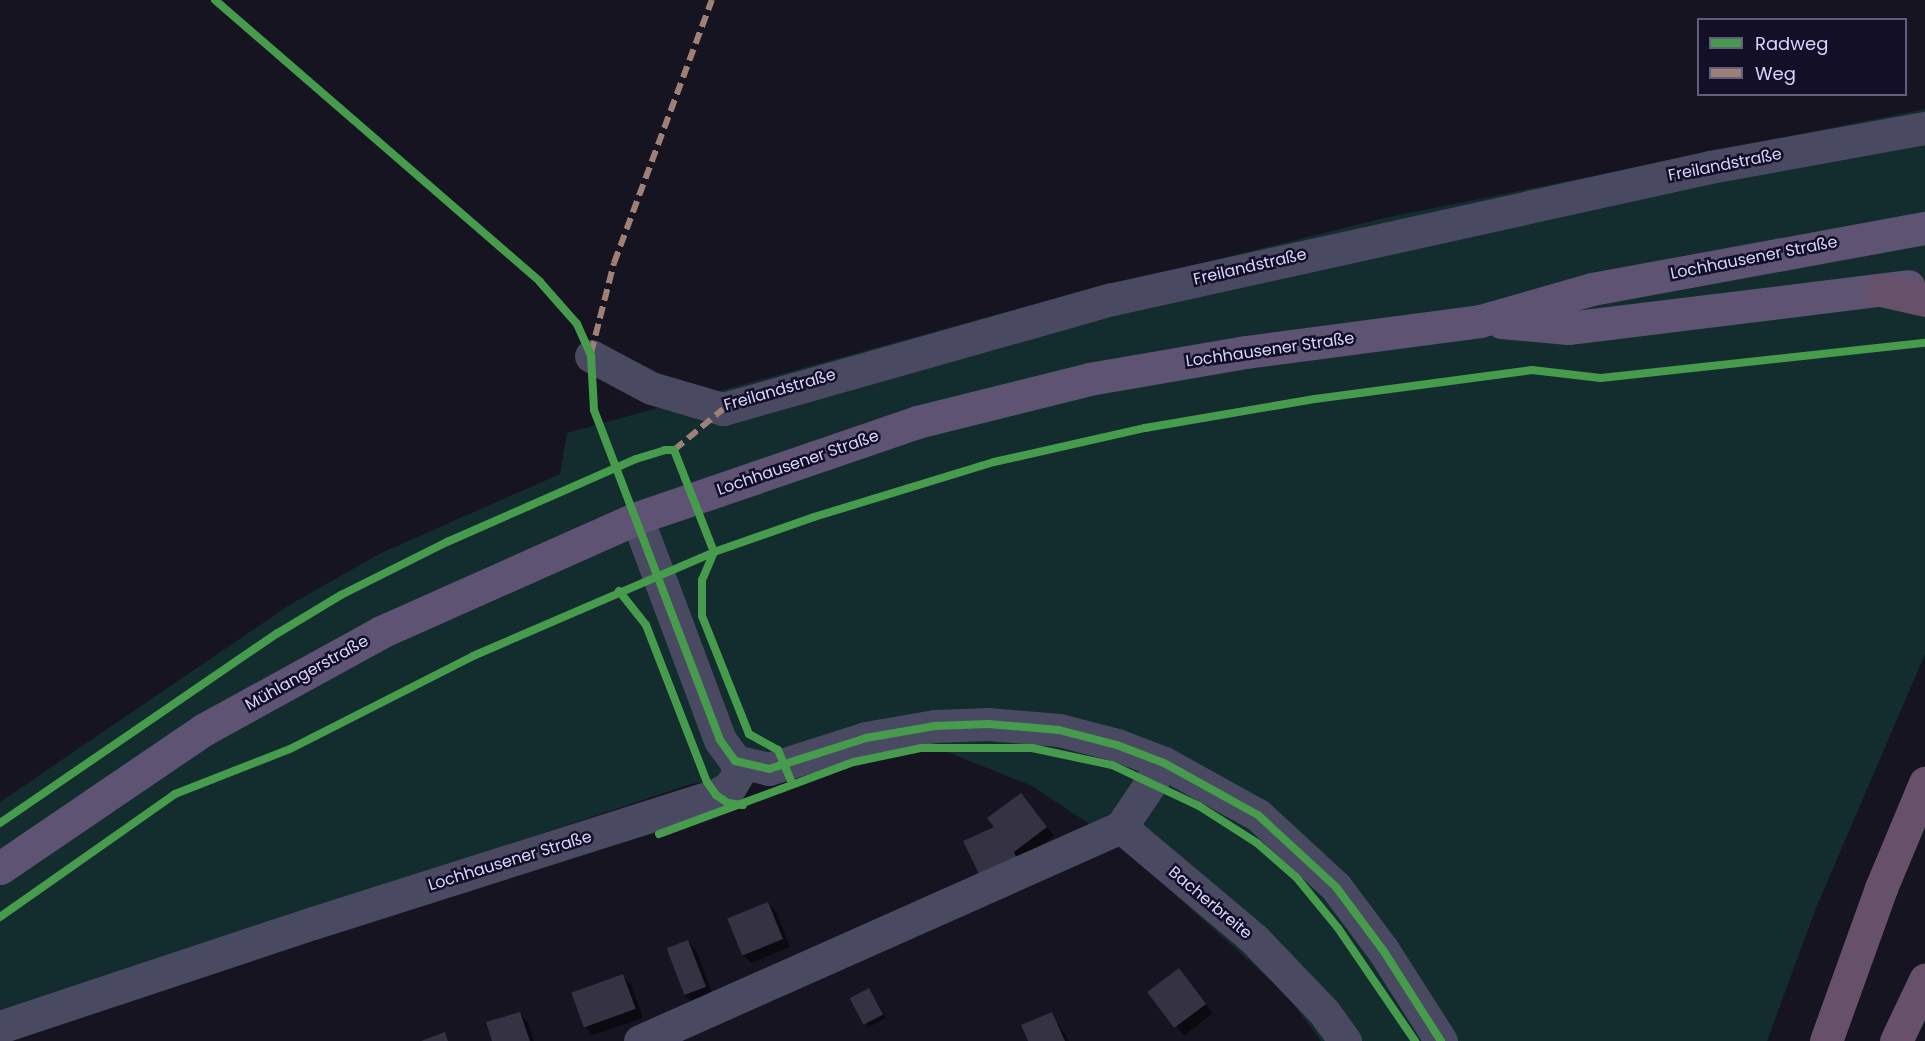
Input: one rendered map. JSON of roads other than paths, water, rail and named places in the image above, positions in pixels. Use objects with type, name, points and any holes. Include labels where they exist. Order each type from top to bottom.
[{"type":"highway","points":[[1881,290],[1925,300]]},
{"type":"highway","points":[[1826,1041],[1881,888],[1925,783]]},
{"type":"highway","points":[[1896,1041],[1925,980]]},
{"type":"main road","name":"Lochhausener Straße","points":[[637,518],[917,423],[1089,380],[1246,352],[1480,321],[1592,289],[1925,228]]},
{"type":"main road","name":"Lochhausener Straße","points":[[1480,321],[1568,328],[1925,284]]},
{"type":"main road","name":"Mühlangerstraße","points":[[0,868],[203,729],[381,632],[637,518]]},
{"type":"street","name":"Freilandstraße","points":[[591,356],[651,388],[723,409],[851,370],[1159,288],[1710,167],[1925,128]]},
{"type":"street","points":[[637,518],[720,740],[725,750],[744,765],[769,769],[876,736],[936,726],[988,724],[1059,730],[1117,745],[1164,763],[1257,816],[1336,887],[1383,950],[1441,1041]]},
{"type":"street","points":[[640,1041],[1121,827],[1164,763]]},
{"type":"street","name":"Lochhausener Straße","points":[[0,1027],[313,922],[716,795],[730,787],[744,765]]},
{"type":"street","name":"Bacherbreite","points":[[1121,827],[1255,940],[1324,1012],[1345,1041]]}]
